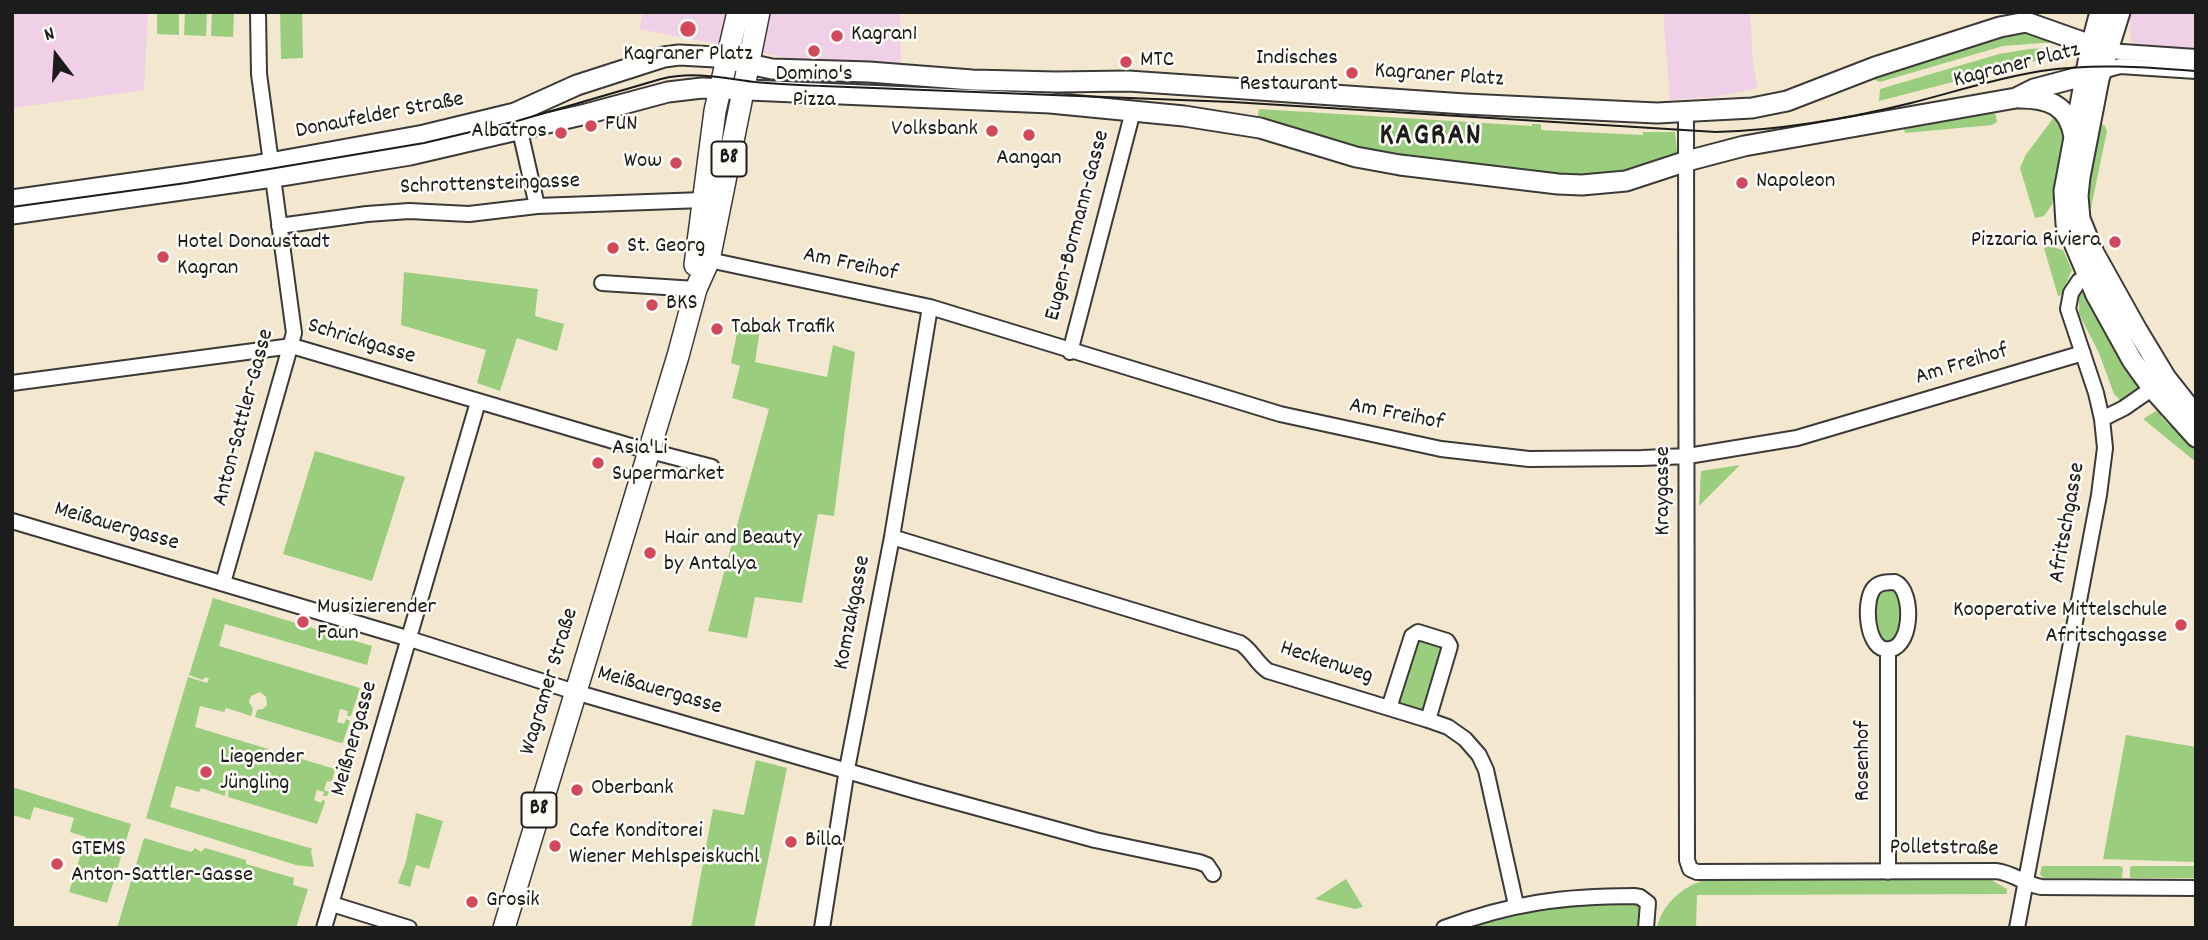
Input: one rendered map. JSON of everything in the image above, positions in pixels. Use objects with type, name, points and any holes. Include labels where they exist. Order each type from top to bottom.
[{"type":"main road","name":"Wagramer Straße","points":[[504,928],[696,289],[709,260],[744,90],[738,62],[738,12]]},
{"type":"main road","name":"Wagramer Straße","points":[[696,289],[695,258],[720,89],[738,62],[760,12]]},
{"type":"main road","points":[[2026,22],[2052,12]]},
{"type":"main road","points":[[2100,12],[2078,195],[2080,219],[2094,271],[2126,350],[2196,416]]},
{"type":"main road","points":[[2094,271],[2069,235],[2064,213],[2064,191],[2074,138],[2096,61],[2120,12]]},
{"type":"main road","name":"Kagraner Platz","points":[[738,62],[772,69],[869,72],[972,80],[1128,81],[1541,108],[1686,112],[1752,108],[1787,101],[1888,63],[2000,27],[2026,22],[2096,61]]},
{"type":"main road","name":"Donaufelder Straße","points":[[517,119],[578,85],[664,57],[702,55],[738,62]]},
{"type":"main road","name":"Kagraner Platz","points":[[744,90],[1050,103],[1133,111],[1239,123],[1356,157],[1401,165],[1558,184],[1612,184],[1744,146],[2016,98],[2096,61]]},
{"type":"main road","name":"Donaufelder Straße","points":[[12,214],[272,170],[424,135],[689,88],[744,90]]},
{"type":"main road","points":[[2016,98],[2047,100],[2059,108],[2068,118],[2074,138]]},
{"type":"main road","name":"Donaufelder Straße","points":[[12,200],[272,170]]},
{"type":"main road","points":[[2159,383],[2196,437]]},
{"type":"street","name":"Anton-Sattler-Gasse","points":[[223,583],[294,333],[259,74],[258,12]]},
{"type":"street","points":[[2096,61],[2196,57]]},
{"type":"street","points":[[2096,61],[2120,66],[2196,71]]},
{"type":"street","name":"Eugen-Bormann-Gasse","points":[[1070,352],[1133,111]]},
{"type":"street","name":"Kraygasse","points":[[1686,112],[1687,860],[1690,869]]},
{"type":"street","points":[[517,119],[537,206]]},
{"type":"street","name":"Schrottensteingasse","points":[[279,226],[409,211],[469,214],[537,206],[703,200]]},
{"type":"street","name":"Am Freihof","points":[[709,260],[930,307],[1070,352],[1280,414],[1441,449],[1528,459],[1688,456],[1797,438],[2082,354]]},
{"type":"street","name":"Afritschgasse","points":[[2017,928],[2099,495],[2105,448],[2102,419],[2067,309],[2071,293],[2079,281],[2094,271]]},
{"type":"street","points":[[602,283],[696,289]]},
{"type":"street","name":"Komzakgasse","points":[[822,928],[847,769],[892,537],[930,307]]},
{"type":"street","name":"Schrickgasse","points":[[12,383],[292,346],[648,451]]},
{"type":"street","points":[[2102,419],[2124,408],[2159,383]]},
{"type":"street","name":"Meißnergasse","points":[[324,928],[478,402]]},
{"type":"street","points":[[648,451],[712,467]]},
{"type":"street","name":"Meißauergasse","points":[[12,521],[410,639],[575,692],[1054,829],[1199,862],[1207,865],[1213,874]]},
{"type":"street","name":"Heckenweg","points":[[892,537],[1240,643],[1248,648],[1259,664],[1268,671],[1428,720],[1460,735],[1474,748],[1483,762],[1516,905]]},
{"type":"street","points":[[1895,582],[1900,584],[1906,593],[1907,632],[1898,646],[1888,650],[1872,641],[1869,629],[1869,598],[1874,587],[1895,582]]},
{"type":"street","points":[[1389,708],[1412,636],[1418,632],[1447,641],[1450,646],[1428,720]]},
{"type":"street","name":"Rosenhof","points":[[1888,650],[1888,872]]},
{"type":"street","name":"Polletstraße","points":[[1690,869],[1697,872],[1994,871],[2009,873],[2042,887],[2196,888]]},
{"type":"street","points":[[1444,928],[1516,905],[1588,897],[1640,897],[1647,902],[1646,928]]},
{"type":"street","points":[[332,904],[409,928]]},
{"type":"shaded area","points":[[12,12],[148,12],[144,90],[12,108]]},
{"type":"shaded area","points":[[643,12],[900,12],[901,80],[639,29]]},
{"type":"shaded area","points":[[1663,12],[1750,12],[1753,64],[1758,88],[1715,97],[1670,100]]},
{"type":"shaded area","points":[[2129,12],[2196,12],[2196,50],[2131,43]]},
{"type":"green space","points":[[157,12],[179,12],[179,35],[157,34]]},
{"type":"green space","points":[[185,12],[207,12],[206,36],[184,35]]},
{"type":"green space","points":[[212,12],[234,12],[233,37],[211,36]]},
{"type":"green space","points":[[280,12],[302,12],[303,58],[281,59]]},
{"type":"green space","points":[[2030,30],[2056,42],[2003,46],[1880,82],[1875,80],[1872,73],[1937,50]]},
{"type":"green space","points":[[2047,49],[2054,56],[1879,101],[1880,89],[1999,54]]},
{"type":"green space","points":[[1259,109],[1532,126],[1541,124],[1541,130],[1643,135],[1643,132],[1675,132],[1677,151],[1673,156],[1612,177],[1585,180],[1417,164],[1257,121]]},
{"type":"green space","points":[[1995,113],[1997,122],[1992,125],[1905,133],[1904,129],[1951,120],[1951,117]]},
{"type":"green space","points":[[2057,113],[2067,132],[2052,205],[2044,216],[2035,218],[2020,168],[2025,156]]},
{"type":"green space","points":[[2097,122],[2105,126],[2107,131],[2091,208],[2087,210],[2086,202]]},
{"type":"green space","points":[[2049,246],[2063,250],[2072,270],[2061,295],[2058,296],[2044,248]]},
{"type":"green space","points":[[404,272],[538,289],[535,316],[564,324],[557,351],[517,338],[500,391],[477,383],[486,350],[401,325]]},
{"type":"green space","points":[[2086,291],[2141,388],[2122,402],[2114,394],[2099,353],[2079,314],[2079,295]]},
{"type":"green space","points":[[739,323],[760,329],[755,362],[827,377],[833,345],[855,352],[834,516],[818,514],[802,603],[755,597],[747,638],[708,631],[769,409],[732,398],[740,366],[731,363]]},
{"type":"green space","points":[[2156,411],[2161,412],[2169,425],[2189,443],[2196,443],[2196,462],[2143,419]]},
{"type":"green space","points":[[315,451],[405,477],[372,581],[283,554]]},
{"type":"green space","points":[[1740,465],[1699,506],[1701,471]]},
{"type":"green space","points":[[1893,588],[1901,596],[1901,634],[1886,644],[1875,633],[1874,597],[1880,590]]},
{"type":"green space","points":[[213,598],[372,646],[367,665],[225,624],[219,646],[360,688],[351,716],[347,716],[348,711],[340,709],[337,722],[344,724],[346,719],[350,721],[341,743],[255,717],[257,710],[267,705],[266,697],[260,692],[251,696],[251,716],[226,708],[224,712],[200,706],[195,727],[335,769],[332,782],[327,781],[324,790],[329,792],[327,796],[323,796],[324,792],[317,790],[314,800],[321,803],[323,799],[325,802],[317,824],[228,797],[229,786],[234,785],[237,778],[234,770],[224,772],[225,796],[201,788],[199,792],[176,786],[170,807],[313,849],[311,851],[314,867],[296,865],[146,818],[188,677],[207,683],[209,679],[205,677],[203,680],[189,675]]},
{"type":"green space","points":[[1415,637],[1446,646],[1426,712],[1395,703]]},
{"type":"green space","points":[[2126,735],[2196,747],[2196,862],[2103,859]]},
{"type":"green space","points":[[756,760],[787,768],[754,928],[691,928],[713,809],[744,815]]},
{"type":"green space","points":[[12,787],[131,824],[107,903],[69,892],[86,837],[70,832],[74,818],[34,807],[30,820],[12,815]]},
{"type":"green space","points":[[416,813],[443,821],[429,869],[416,865],[410,887],[398,883],[406,861]]},
{"type":"green space","points":[[144,838],[191,852],[195,848],[201,852],[205,848],[294,878],[293,885],[308,889],[296,928],[117,928]]},
{"type":"green space","points":[[2042,866],[2123,868],[2122,878],[2043,878],[2040,874]]},
{"type":"green space","points":[[2196,866],[2196,878],[2130,878],[2130,867]]},
{"type":"green space","points":[[1993,877],[1993,881],[2007,889],[2007,894],[1697,895],[1696,928],[1657,928],[1672,899],[1700,882],[1700,878]]},
{"type":"green space","points":[[1346,879],[1363,907],[1355,909],[1315,899]]},
{"type":"green space","points":[[1632,901],[1641,908],[1640,928],[1456,928],[1539,906]]},
{"type":"tram line","points":[[12,207],[186,183],[424,143],[517,121],[661,79],[685,76],[805,85],[1232,102],[1716,132],[1765,129],[1839,119],[2041,71],[2099,66],[2196,71]]},
{"type":"place","name":"Kagraner Platz","points":[[688,29]]},
{"type":"place","name":"Kagran1","points":[[837,36]]},
{"type":"place","name":"Domino's Pizza","points":[[814,51]]},
{"type":"place","name":"MTC","points":[[1126,62]]},
{"type":"place","name":"Indisches Restaurant","points":[[1352,73]]},
{"type":"place","name":"FUN","points":[[591,126]]},
{"type":"place","name":"Volksbank","points":[[992,131]]},
{"type":"place","name":"Albatros","points":[[561,133]]},
{"type":"place","name":"Aangan","points":[[1029,135]]},
{"type":"place","name":"Wow","points":[[676,163]]},
{"type":"place","name":"Napoleon","points":[[1742,183]]},
{"type":"place","name":"Pizzaria Riviera","points":[[2115,242]]},
{"type":"place","name":"St. Georg","points":[[613,248]]},
{"type":"place","name":"Hotel Donaustadt Kagran","points":[[163,257]]},
{"type":"place","name":"BKS","points":[[652,305]]},
{"type":"place","name":"Tabak Trafik","points":[[717,329]]},
{"type":"place","name":"Asia'Li Supermarket","points":[[598,463]]},
{"type":"place","name":"Hair and Beauty by Antalya","points":[[650,553]]},
{"type":"place","name":"Musizierender Faun","points":[[303,622]]},
{"type":"place","name":"Kooperative Mittelschule Afritschgasse","points":[[2181,625]]},
{"type":"place","name":"Liegender Jüngling","points":[[206,772]]},
{"type":"place","name":"Oberbank","points":[[577,790]]},
{"type":"place","name":"Billa","points":[[791,842]]},
{"type":"place","name":"Cafe Konditorei Wiener Mehlspeiskuchl","points":[[555,846]]},
{"type":"place","name":"GTEMS Anton-Sattler-Gasse","points":[[57,864]]},
{"type":"place","name":"Grosik","points":[[472,902]]},
{"type":"district","name":"KAGRAN","points":[[1431,139]]}]
